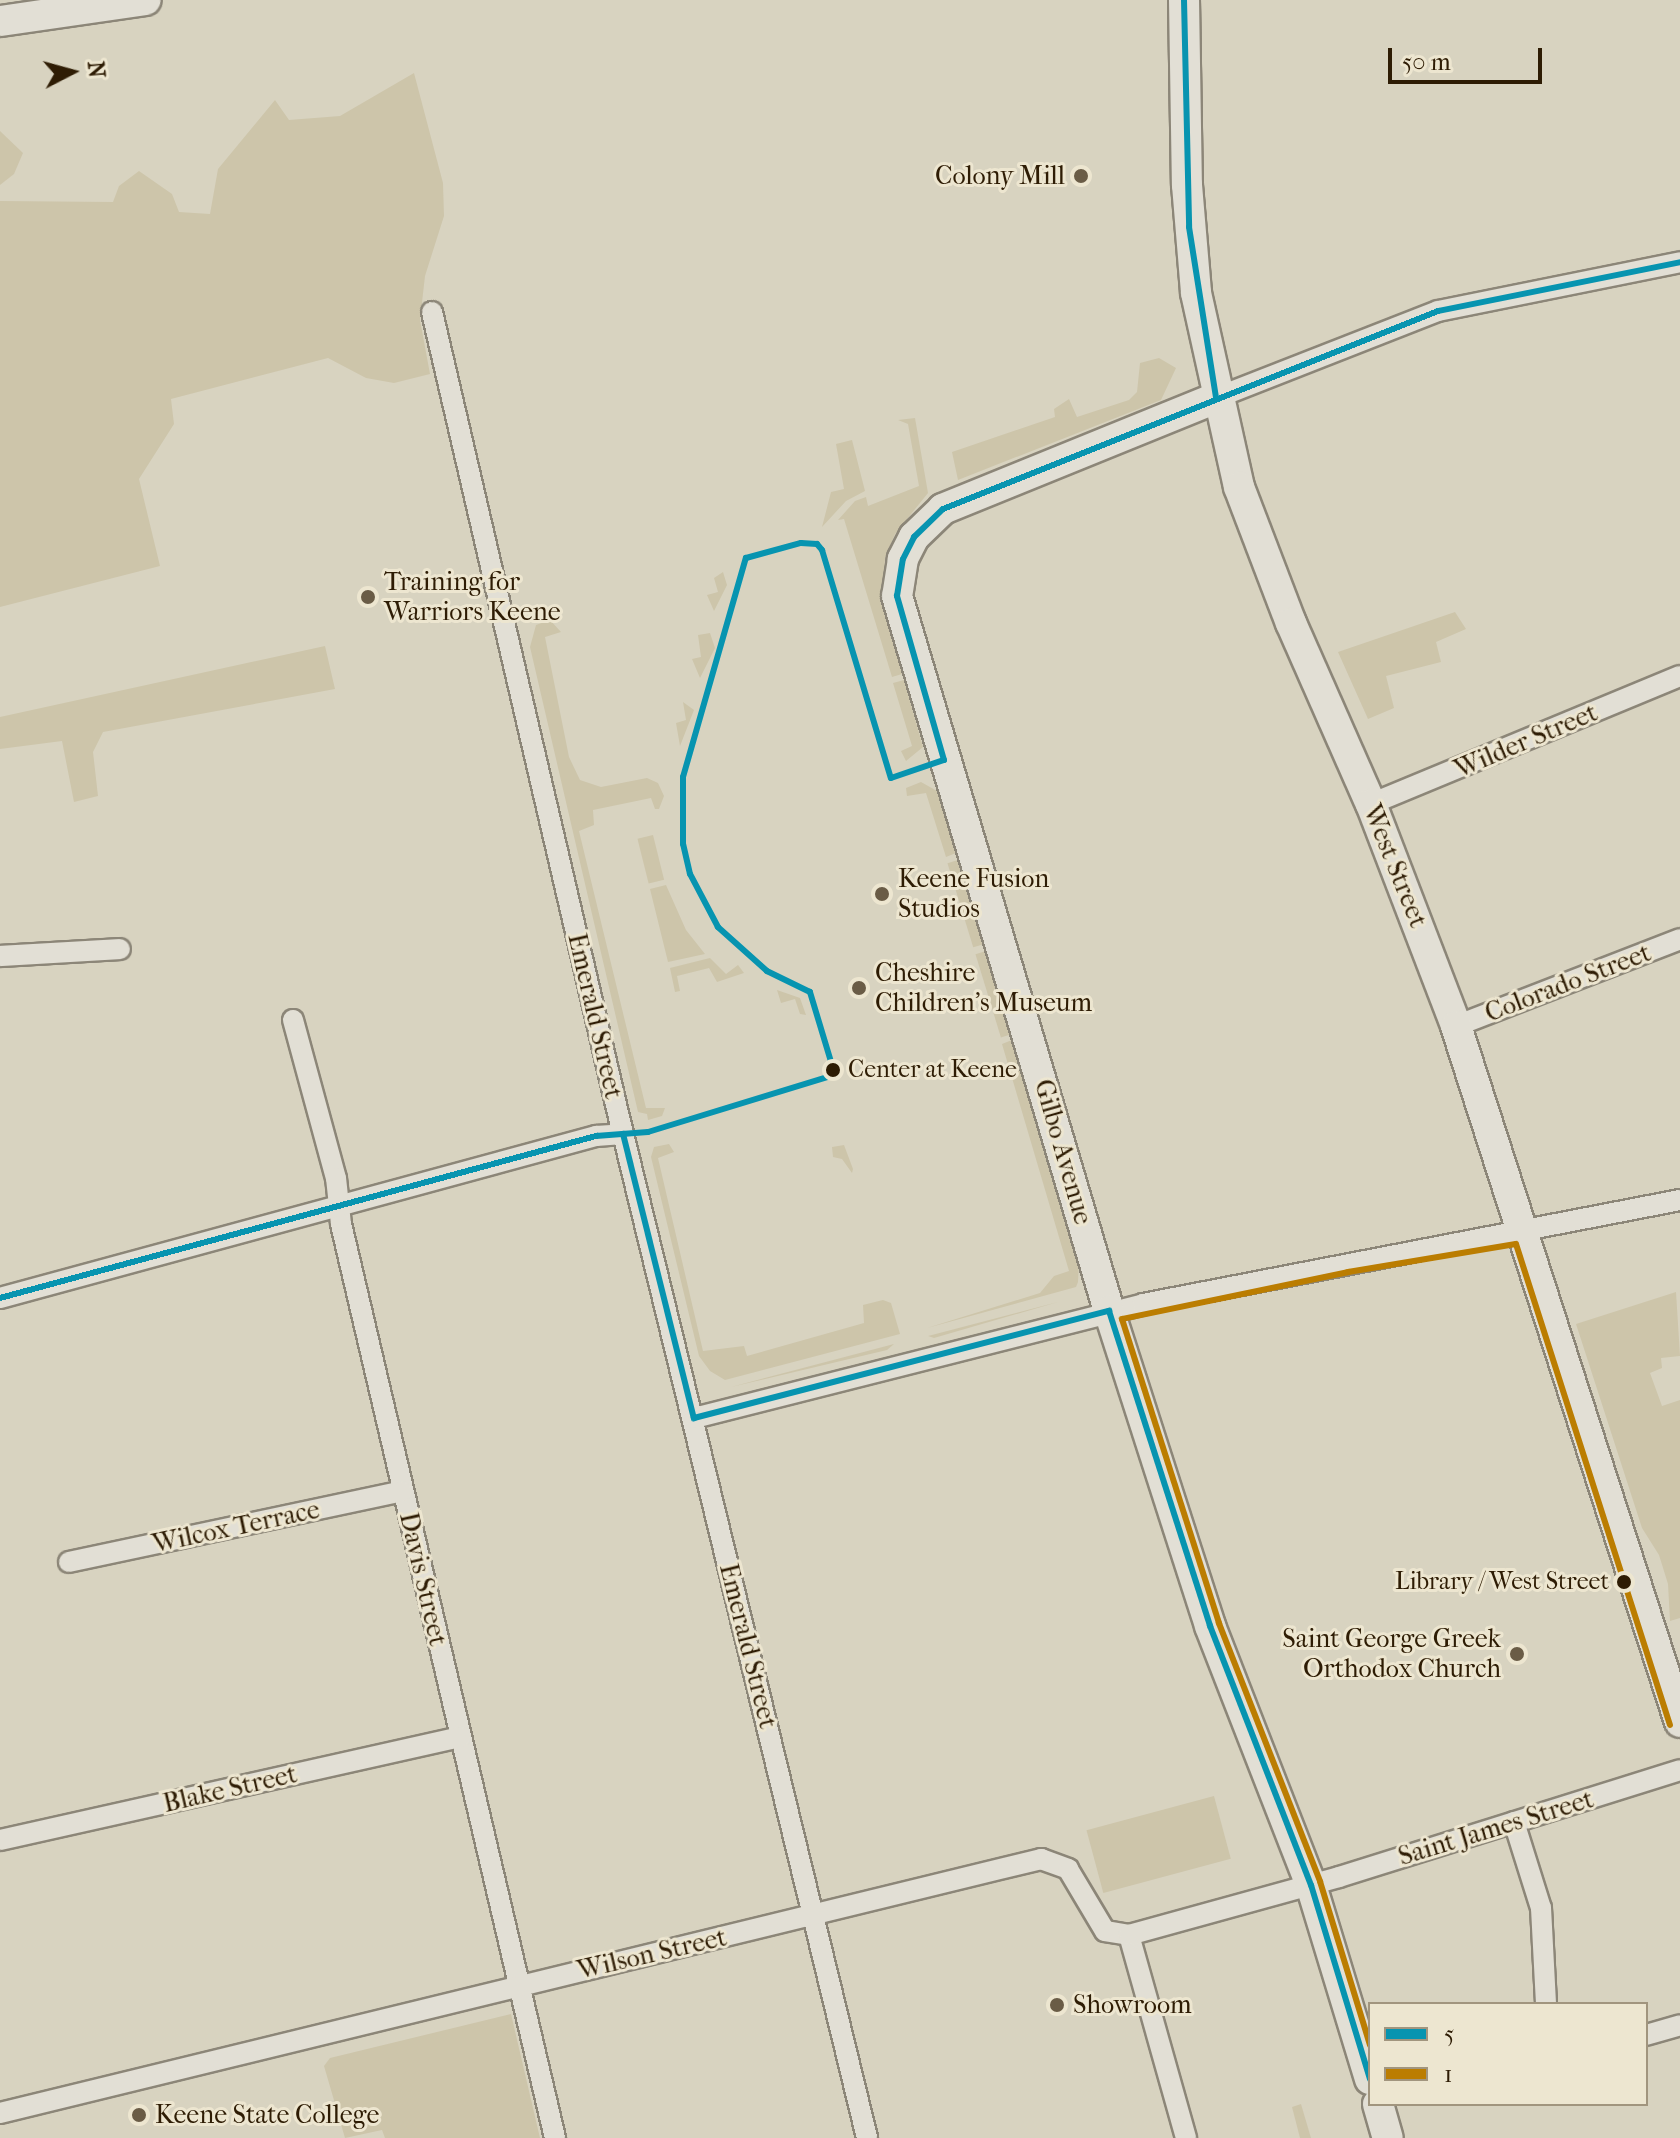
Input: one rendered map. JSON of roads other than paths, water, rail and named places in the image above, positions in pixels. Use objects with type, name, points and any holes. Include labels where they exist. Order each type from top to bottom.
[{"type":"street","points":[[0,21],[145,0]]},
{"type":"street","name":"West Street","points":[[1184,0],[1189,227],[1216,398],[1258,539],[1371,804],[1456,1026],[1680,1722]]},
{"type":"street","points":[[1216,398],[1438,311],[1680,262]]},
{"type":"street","name":"Emerald Street","points":[[432,312],[623,1134],[867,2138]]},
{"type":"street","name":"Gilbo Avenue","points":[[1216,398],[964,497],[927,522],[914,537],[899,576],[900,619],[1109,1311],[1210,1626],[1311,1885],[1368,2072]]},
{"type":"street","name":"Wilder Street","points":[[1371,804],[1680,676]]},
{"type":"street","name":"Colorado Street","points":[[1456,1026],[1680,939]]},
{"type":"street","points":[[0,956],[120,949]]},
{"type":"street","name":"Davis Street","points":[[293,1020],[339,1205],[402,1491],[555,2138]]},
{"type":"street","points":[[0,1298],[596,1136],[623,1134]]},
{"type":"street","points":[[694,1418],[1109,1311],[1346,1262],[1523,1233],[1680,1200]]},
{"type":"street","name":"Wilcox Terrace","points":[[69,1562],[402,1491]]},
{"type":"street","name":"Blake Street","points":[[0,1840],[461,1737]]},
{"type":"street","name":"Saint James Street","points":[[1129,1935],[1311,1885],[1680,1770]]},
{"type":"street","points":[[1514,1822],[1543,1918],[1546,2002]]},
{"type":"street","name":"Wilson Street","points":[[0,2113],[520,1984],[814,1917],[1041,1859],[1068,1869],[1105,1931],[1129,1935]]},
{"type":"street","points":[[1129,1935],[1186,2138]]},
{"type":"street","points":[[1648,2034],[1680,2025]]},
{"type":"street","points":[[1379,2106],[1388,2138]]},
{"type":"place","name":"Colony Mill","points":[[1081,176]]},
{"type":"place","name":"Training for Warriors Keene","points":[[368,597]]},
{"type":"place","name":"Keene Fusion Studios","points":[[882,894]]},
{"type":"place","name":"Cheshire Children's Museum","points":[[859,988]]},
{"type":"place","name":"Center at Keene","points":[[833,1070]]},
{"type":"place","name":"Library / West Street","points":[[1624,1582]]},
{"type":"place","name":"Saint George Greek Orthodox Church","points":[[1517,1654]]},
{"type":"place","name":"Showroom","points":[[1057,2005]]},
{"type":"place","name":"Keene State College","points":[[139,2115]]}]
